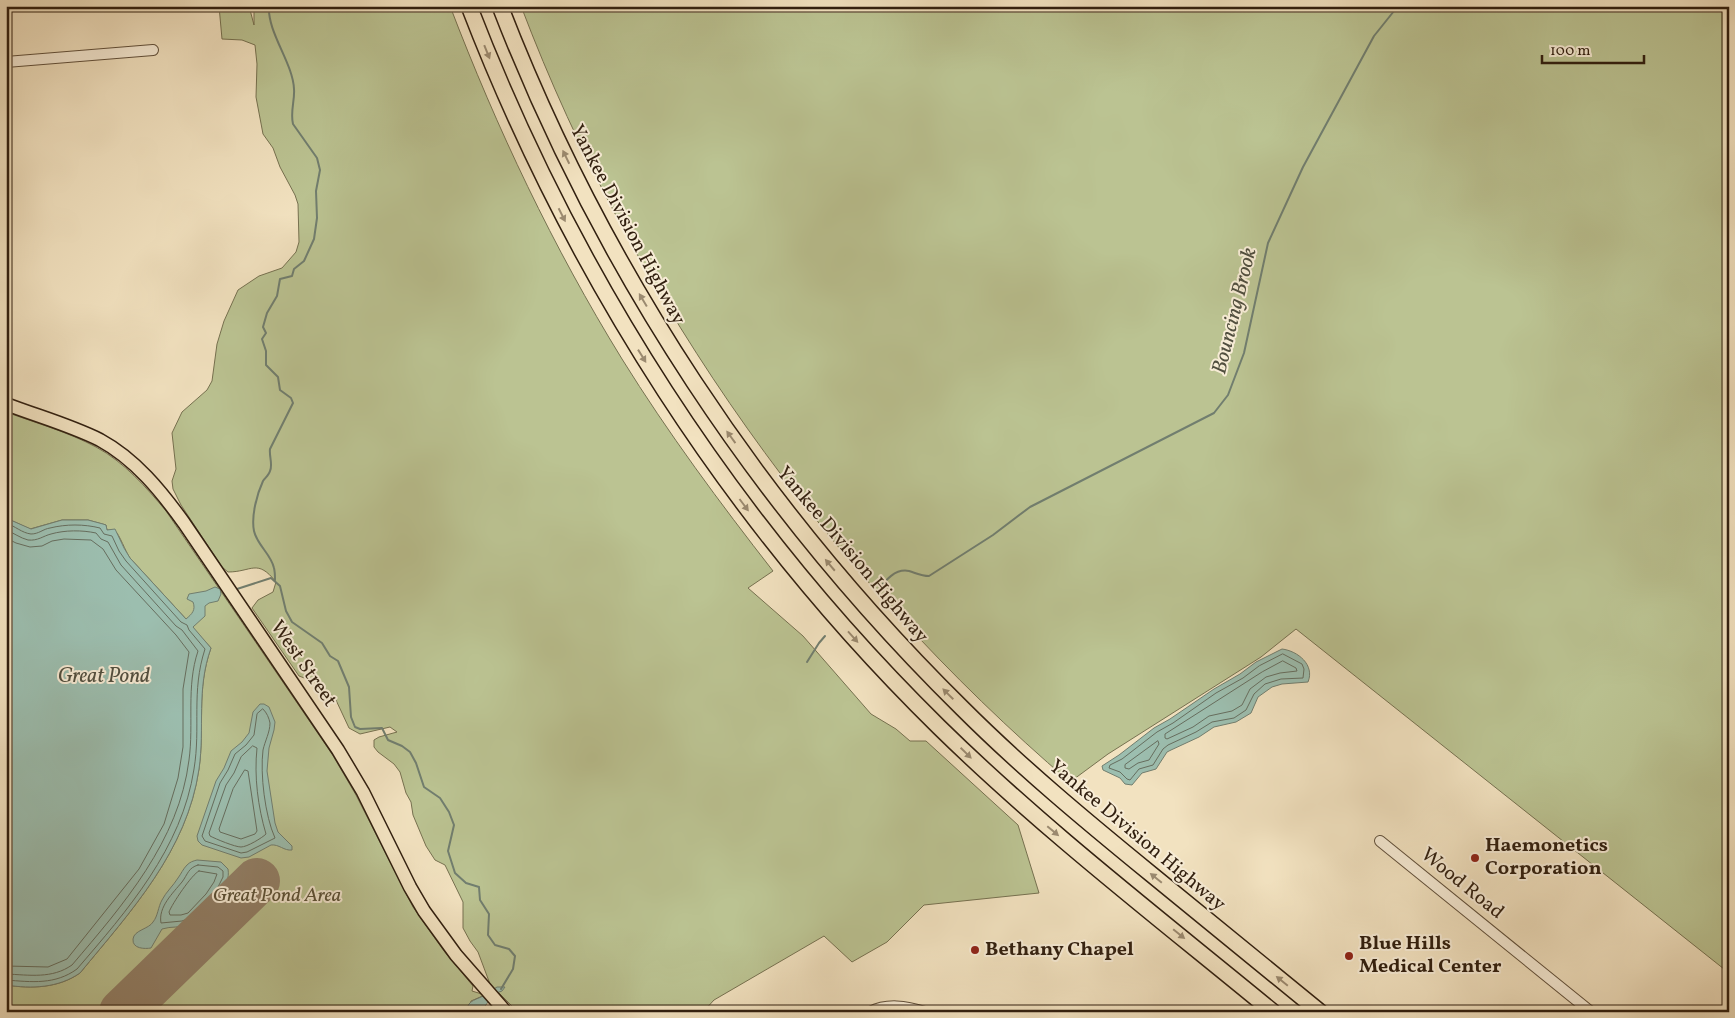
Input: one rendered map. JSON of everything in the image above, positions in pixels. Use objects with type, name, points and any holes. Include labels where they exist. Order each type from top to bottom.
[{"type":"highway","points":[[469,6],[530,149],[600,286],[637,348],[691,430],[777,547],[872,658],[974,761],[1053,831],[1274,1012]]},
{"type":"highway","name":"Yankee Division Highway","points":[[500,6],[553,131],[593,210],[636,288],[682,364],[722,424],[764,483],[819,552],[918,664],[1034,776],[1320,1012]]},
{"type":"main road","name":"West Street","points":[[6,404],[100,440],[128,460],[160,492],[184,523],[334,742],[366,796],[410,887],[424,911],[456,955],[506,1012]]},
{"type":"street","points":[[6,62],[153,50]]},
{"type":"street","name":"Wood Road","points":[[1380,841],[1591,1012]]},
{"type":"street","points":[[870,1012],[890,1006],[925,1012]]},
{"type":"green space","points":[[219,6],[249,6],[254,25],[254,6],[450,6],[487,97],[528,187],[597,317],[676,441],[773,571],[748,588],[803,636],[871,714],[896,729],[910,741],[926,741],[1018,825],[1039,893],[924,905],[887,942],[852,962],[824,936],[714,1000],[703,1012],[518,1012],[490,984],[478,952],[463,928],[463,902],[445,865],[435,860],[426,846],[413,815],[411,802],[406,793],[400,772],[394,764],[374,747],[374,740],[397,732],[390,727],[360,734],[349,728],[335,698],[315,682],[299,676],[252,608],[258,600],[273,592],[276,582],[264,570],[259,568],[228,572],[222,567],[181,505],[173,489],[172,481],[176,469],[172,433],[182,412],[207,390],[212,381],[217,344],[224,321],[238,290],[259,276],[282,268],[296,252],[299,242],[298,204],[295,195],[280,167],[273,148],[263,134],[256,97],[257,64],[255,45],[242,40],[222,39]]},
{"type":"green space","points":[[521,6],[1729,6],[1729,973],[1296,629],[1261,657],[1108,754],[1070,782],[982,701],[898,615],[820,524],[747,428],[681,328],[620,224],[567,116]]},
{"type":"green space","name":"Great Pond Area","points":[[6,412],[74,437],[106,453],[134,476],[166,511],[332,754],[356,795],[413,907],[444,951],[473,986],[472,991],[485,995],[471,1001],[468,1012],[6,1012],[6,985],[45,986],[63,982],[80,973],[137,903],[170,853],[183,827],[193,799],[199,769],[202,694],[206,664],[211,648],[192,627],[195,625],[186,619],[130,558],[117,533],[107,530],[106,525],[88,520],[62,520],[30,529],[6,518]]},
{"type":"water","name":"Great Pond","points":[[6,518],[31,529],[62,520],[88,520],[106,525],[107,530],[115,529],[130,558],[186,619],[194,610],[193,602],[187,599],[189,594],[206,591],[215,587],[220,589],[221,594],[218,601],[205,606],[205,616],[193,627],[211,648],[206,664],[202,694],[199,769],[193,799],[183,827],[170,853],[137,903],[80,973],[63,982],[35,987],[6,985]]},
{"type":"water","points":[[1282,649],[1294,653],[1304,660],[1309,670],[1308,682],[1282,684],[1272,687],[1258,697],[1251,713],[1236,722],[1214,727],[1199,737],[1167,752],[1156,769],[1142,773],[1132,785],[1125,784],[1120,778],[1103,770],[1102,766],[1154,728],[1256,662]]},
{"type":"water","points":[[260,704],[269,707],[275,722],[269,748],[267,771],[275,823],[278,832],[292,846],[292,850],[271,845],[249,857],[241,858],[202,845],[198,841],[197,836],[216,781],[231,751],[249,733],[253,712]]},
{"type":"water","points":[[197,860],[221,862],[228,869],[227,882],[221,893],[191,924],[162,929],[151,948],[137,947],[133,942],[134,936],[153,922],[165,894],[184,868]]},
{"type":"water","points":[[497,987],[505,987],[493,996],[482,1010],[467,1012],[471,1002]]},
{"type":"water","points":[[112,998],[108,1012],[92,1012],[106,1004]]},
{"type":"waterway","points":[[269,6],[272,26],[293,79],[293,124],[317,158],[320,170],[316,191],[317,218],[314,239],[304,261],[294,269],[292,276],[280,279],[277,296],[267,313],[263,327],[266,333],[262,339],[266,351],[266,365],[278,377],[280,390],[291,398],[293,403],[270,449],[271,469],[261,486],[254,512],[254,531],[258,541],[270,558],[275,571],[275,580]]},
{"type":"waterway","name":"Bouncing Brook","points":[[877,591],[883,583],[899,571],[909,571],[929,576],[993,535],[1030,507],[1214,413],[1228,395],[1244,353],[1268,243],[1303,167],[1374,36],[1398,6]]},
{"type":"waterway","points":[[237,589],[271,578],[280,586],[286,611],[292,622],[322,643],[330,656],[338,661],[349,687],[351,717],[355,727],[360,729],[382,728],[388,740],[410,752],[424,787],[440,798],[449,812],[454,825],[448,851],[455,873],[466,883],[479,887],[480,900],[489,914],[488,935],[495,945],[509,949],[515,956],[513,969],[501,989]]},
{"type":"waterway","name":"Bouncing Brook","points":[[807,662],[825,636]]},
{"type":"runway","points":[[122,1012],[257,881]]},
{"type":"place","name":"Haemonetics Corporation","points":[[1475,858]]},
{"type":"place","name":"Bethany Chapel","points":[[975,950]]},
{"type":"place","name":"Blue Hills Medical Center","points":[[1349,956]]}]
